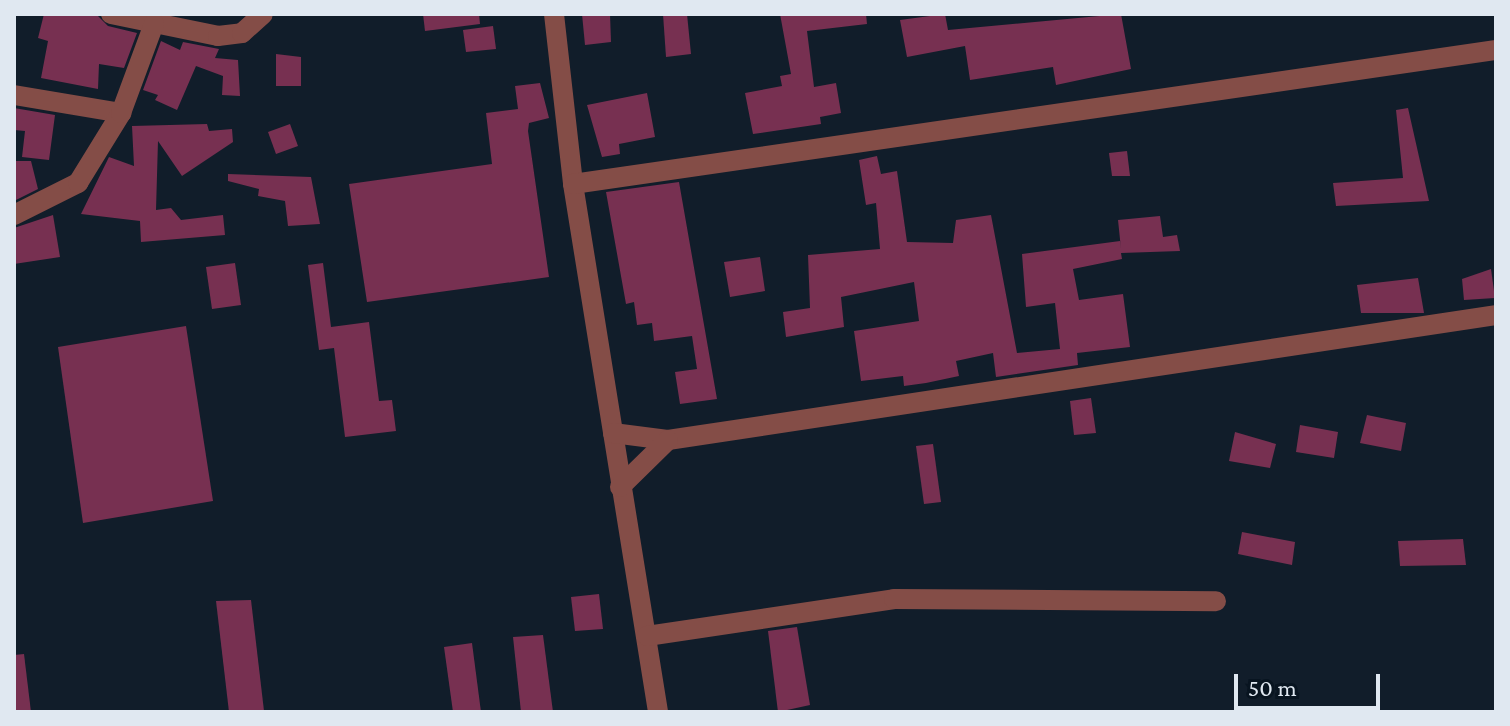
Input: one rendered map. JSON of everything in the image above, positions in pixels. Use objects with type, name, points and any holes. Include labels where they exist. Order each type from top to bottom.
[{"type":"street","points":[[111,14],[218,36],[242,33],[263,14]]},
{"type":"street","points":[[554,14],[573,184],[658,712]]},
{"type":"street","points":[[14,215],[66,195],[121,113],[154,24]]},
{"type":"street","points":[[573,184],[1496,50]]},
{"type":"street","points":[[14,95],[121,113]]},
{"type":"street","points":[[613,433],[668,440],[1496,315]]},
{"type":"street","points":[[620,487],[668,440]]},
{"type":"street","points":[[647,636],[894,599],[1216,601]]},
{"type":"building","points":[[44,14],[98,16],[108,26],[137,33],[124,68],[99,64],[98,89],[41,78],[48,41],[38,38]]},
{"type":"building","points":[[423,14],[479,14],[480,24],[425,31]]},
{"type":"building","points":[[582,14],[610,14],[611,42],[585,45]]},
{"type":"building","points":[[663,14],[687,14],[691,54],[666,57]]},
{"type":"building","points":[[780,14],[866,14],[867,24],[807,31],[814,87],[836,83],[841,113],[820,117],[821,124],[753,134],[745,93],[782,86],[780,76],[791,74]]},
{"type":"building","points":[[945,14],[948,30],[1121,14],[1131,69],[1056,85],[1053,67],[970,80],[965,46],[907,57],[900,20]]},
{"type":"building","points":[[493,26],[496,49],[466,52],[463,30]]},
{"type":"building","points":[[161,41],[180,50],[183,42],[219,49],[215,58],[238,60],[240,96],[222,95],[223,76],[196,66],[177,110],[155,100],[158,95],[143,90]]},
{"type":"building","points":[[276,54],[301,57],[301,86],[276,86]]},
{"type":"building","points":[[540,83],[549,118],[529,123],[528,131],[549,277],[367,302],[349,184],[492,164],[486,113],[518,109],[515,86]]},
{"type":"building","points":[[647,93],[655,137],[619,144],[620,154],[602,157],[587,105]]},
{"type":"building","points":[[14,108],[55,115],[49,160],[22,157],[25,131],[14,130]]},
{"type":"building","points":[[1408,108],[1429,201],[1336,206],[1333,183],[1403,178],[1396,110]]},
{"type":"building","points":[[207,124],[209,131],[232,129],[233,142],[182,176],[158,141],[156,210],[171,208],[181,220],[223,215],[225,235],[141,242],[140,221],[81,214],[109,157],[134,166],[132,126]]},
{"type":"building","points":[[290,124],[298,146],[276,154],[268,132]]},
{"type":"building","points":[[1127,151],[1130,176],[1112,176],[1109,153]]},
{"type":"building","points":[[877,156],[881,174],[897,171],[907,242],[953,243],[956,220],[991,215],[1017,353],[1060,349],[1055,303],[1026,307],[1022,254],[1120,241],[1121,249],[1118,220],[1160,216],[1163,237],[1177,235],[1180,251],[1121,253],[1122,259],[1073,269],[1079,300],[1123,294],[1130,347],[1077,353],[1078,365],[996,377],[993,353],[956,361],[959,376],[926,383],[904,386],[903,376],[861,381],[854,331],[919,321],[914,282],[841,297],[844,327],[786,337],[783,312],[810,308],[808,255],[880,249],[876,203],[866,205],[859,160]]},
{"type":"building","points":[[15,161],[31,161],[38,189],[16,200]]},
{"type":"building","points":[[228,174],[311,177],[320,224],[288,226],[285,201],[258,196],[259,189],[228,181]]},
{"type":"building","points":[[679,182],[717,399],[680,404],[675,372],[697,369],[692,336],[654,341],[652,323],[637,325],[634,302],[626,304],[606,192]]},
{"type":"building","points":[[53,215],[60,257],[14,264],[14,228]]},
{"type":"building","points":[[760,257],[765,291],[730,297],[724,262]]},
{"type":"building","points":[[235,263],[241,305],[212,309],[206,267]]},
{"type":"building","points":[[323,263],[331,327],[369,322],[379,401],[392,400],[396,431],[345,437],[334,348],[319,350],[308,265]]},
{"type":"building","points":[[1491,269],[1495,298],[1464,300],[1462,279]]},
{"type":"building","points":[[1418,278],[1424,313],[1361,313],[1357,285]]},
{"type":"building","points":[[186,326],[213,501],[83,523],[58,347]]},
{"type":"building","points":[[1091,398],[1096,433],[1074,435],[1070,401]]},
{"type":"building","points":[[1367,415],[1406,423],[1401,451],[1360,443]]},
{"type":"building","points":[[1300,425],[1338,432],[1334,458],[1296,452]]},
{"type":"building","points":[[1235,432],[1276,444],[1270,468],[1229,461]]},
{"type":"building","points":[[933,444],[941,502],[924,504],[916,446]]},
{"type":"building","points":[[1242,532],[1295,542],[1292,565],[1238,554]]},
{"type":"building","points":[[1463,539],[1466,565],[1400,566],[1398,541]]},
{"type":"building","points":[[599,594],[603,629],[575,631],[571,597]]},
{"type":"building","points":[[251,600],[264,711],[229,712],[216,601]]},
{"type":"building","points":[[797,627],[810,705],[778,712],[768,631]]},
{"type":"building","points":[[543,635],[553,712],[521,712],[513,637]]},
{"type":"building","points":[[472,643],[481,712],[453,712],[444,647]]},
{"type":"building","points":[[24,654],[31,712],[14,712],[14,655]]}]
